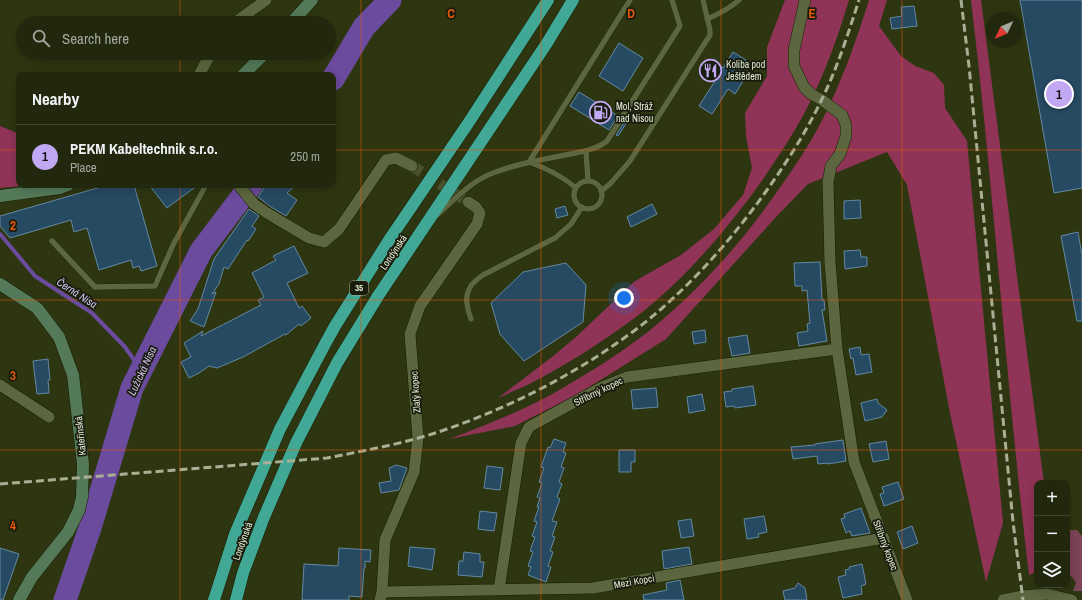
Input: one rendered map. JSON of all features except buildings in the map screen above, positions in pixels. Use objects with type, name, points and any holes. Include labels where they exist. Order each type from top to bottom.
[{"type":"highway","name":"Londýnská","points":[[214,600],[235,534],[280,429],[324,346],[391,237],[548,0]]},
{"type":"highway","name":"Londýnská","points":[[236,600],[243,573],[264,517],[296,443],[337,363],[378,296],[547,43],[573,0]]},
{"type":"street","points":[[244,16],[266,0]]},
{"type":"street","points":[[297,16],[312,0]]},
{"type":"street","name":"Stříbrný kopec","points":[[805,0],[794,50],[794,66],[804,87],[811,94],[822,100],[842,115],[846,125],[846,136],[840,154],[831,166],[828,182],[830,262],[837,349],[854,462],[907,600]]},
{"type":"street","points":[[201,72],[207,60]]},
{"type":"street","points":[[246,72],[258,60]]},
{"type":"street","points":[[241,188],[254,204],[267,213],[309,238],[324,242],[339,229],[386,160],[396,158],[412,166]]},
{"type":"street","points":[[0,196],[60,188]]},
{"type":"street","name":"Zlatý kopec","points":[[381,596],[386,540],[414,472],[418,438],[410,334],[420,306],[477,224],[480,213],[468,202]]},
{"type":"street","name":"Kateřinská","points":[[0,284],[37,308],[59,337],[73,375],[83,464],[82,497],[79,510],[68,532],[32,577],[19,600]]},
{"type":"street","name":"Stříbrný kopec","points":[[499,590],[521,443],[529,427],[602,387],[627,377],[837,349]]},
{"type":"street","points":[[0,385],[49,417]]},
{"type":"street","name":"Mezi Kopci","points":[[381,596],[499,590],[593,588],[884,538]]},
{"type":"street","points":[[1003,600],[1022,596],[1047,594],[1072,600]]},
{"type":"lane","points":[[529,162],[630,0]]},
{"type":"lane","points":[[424,228],[470,185],[492,173],[529,162],[597,148],[607,141],[680,26],[672,0]]},
{"type":"lane","points":[[600,191],[610,184],[630,161],[710,35],[703,0]]},
{"type":"lane","points":[[707,18],[719,14],[739,0]]},
{"type":"lane","points":[[586,151],[588,181]]},
{"type":"lane","points":[[529,162],[559,175],[576,188]]},
{"type":"lane","points":[[588,181],[597,185],[600,191],[601,198],[596,206],[592,208],[582,207],[575,201],[574,192],[580,184],[584,182],[588,181]]},
{"type":"lane","points":[[52,241],[95,287],[156,286],[173,245],[204,188]]},
{"type":"lane","points":[[471,319],[466,302],[469,290],[474,282],[482,275],[555,238],[571,224],[582,207]]},
{"type":"shaded area","points":[[785,0],[849,0],[824,73],[808,107],[761,182],[719,236],[687,271],[654,303],[624,326],[575,358],[532,383],[498,398],[576,337],[635,281],[681,255],[714,229],[743,195],[752,168],[746,136],[745,113],[767,76],[767,47]]},
{"type":"shaded area","points":[[869,0],[887,0],[879,26],[901,56],[915,66],[934,73],[944,85],[945,108],[967,141],[1003,523],[986,582],[950,413],[907,185],[887,152],[808,184],[775,218],[666,339],[578,394],[515,426],[449,439],[533,404],[612,358],[667,316],[716,268],[761,215],[790,174],[811,140],[836,91]]},
{"type":"shaded area","points":[[971,0],[981,0],[986,48],[987,48],[1044,480],[1034,480],[1034,573],[1029,575],[1013,431]]},
{"type":"shaded area","points":[[0,126],[16,133],[16,186],[0,188]]},
{"type":"shaded area","points":[[1070,530],[1077,530],[1082,536],[1082,591],[1073,591],[1076,583],[1070,576]]},
{"type":"waterway","name":"Lužická Nisa","points":[[336,74],[364,27],[390,0]]},
{"type":"waterway","name":"Lužická Nisa","points":[[65,600],[90,528],[132,388],[201,251],[249,188]]},
{"type":"waterway","name":"Černá Nisa","points":[[0,234],[35,276],[92,313],[125,347],[141,370]]},
{"type":"tunnel","points":[[412,166],[468,202]]},
{"type":"railway","points":[[0,484],[327,458],[387,446],[447,429],[499,409],[574,371],[643,324],[678,294],[710,261],[754,208],[789,158],[815,113],[837,64],[859,0]]},
{"type":"railway","points":[[961,0],[969,66],[1013,522],[1023,600]]},
{"type":"place","name":"Koliba pod Ještědem","points":[[710,70]]},
{"type":"place","name":"PEKM Kabeltechnik s.r.o.","points":[[1059,94]]},
{"type":"place","name":"Mol, Stráž nad Nisou","points":[[601,112]]}]
